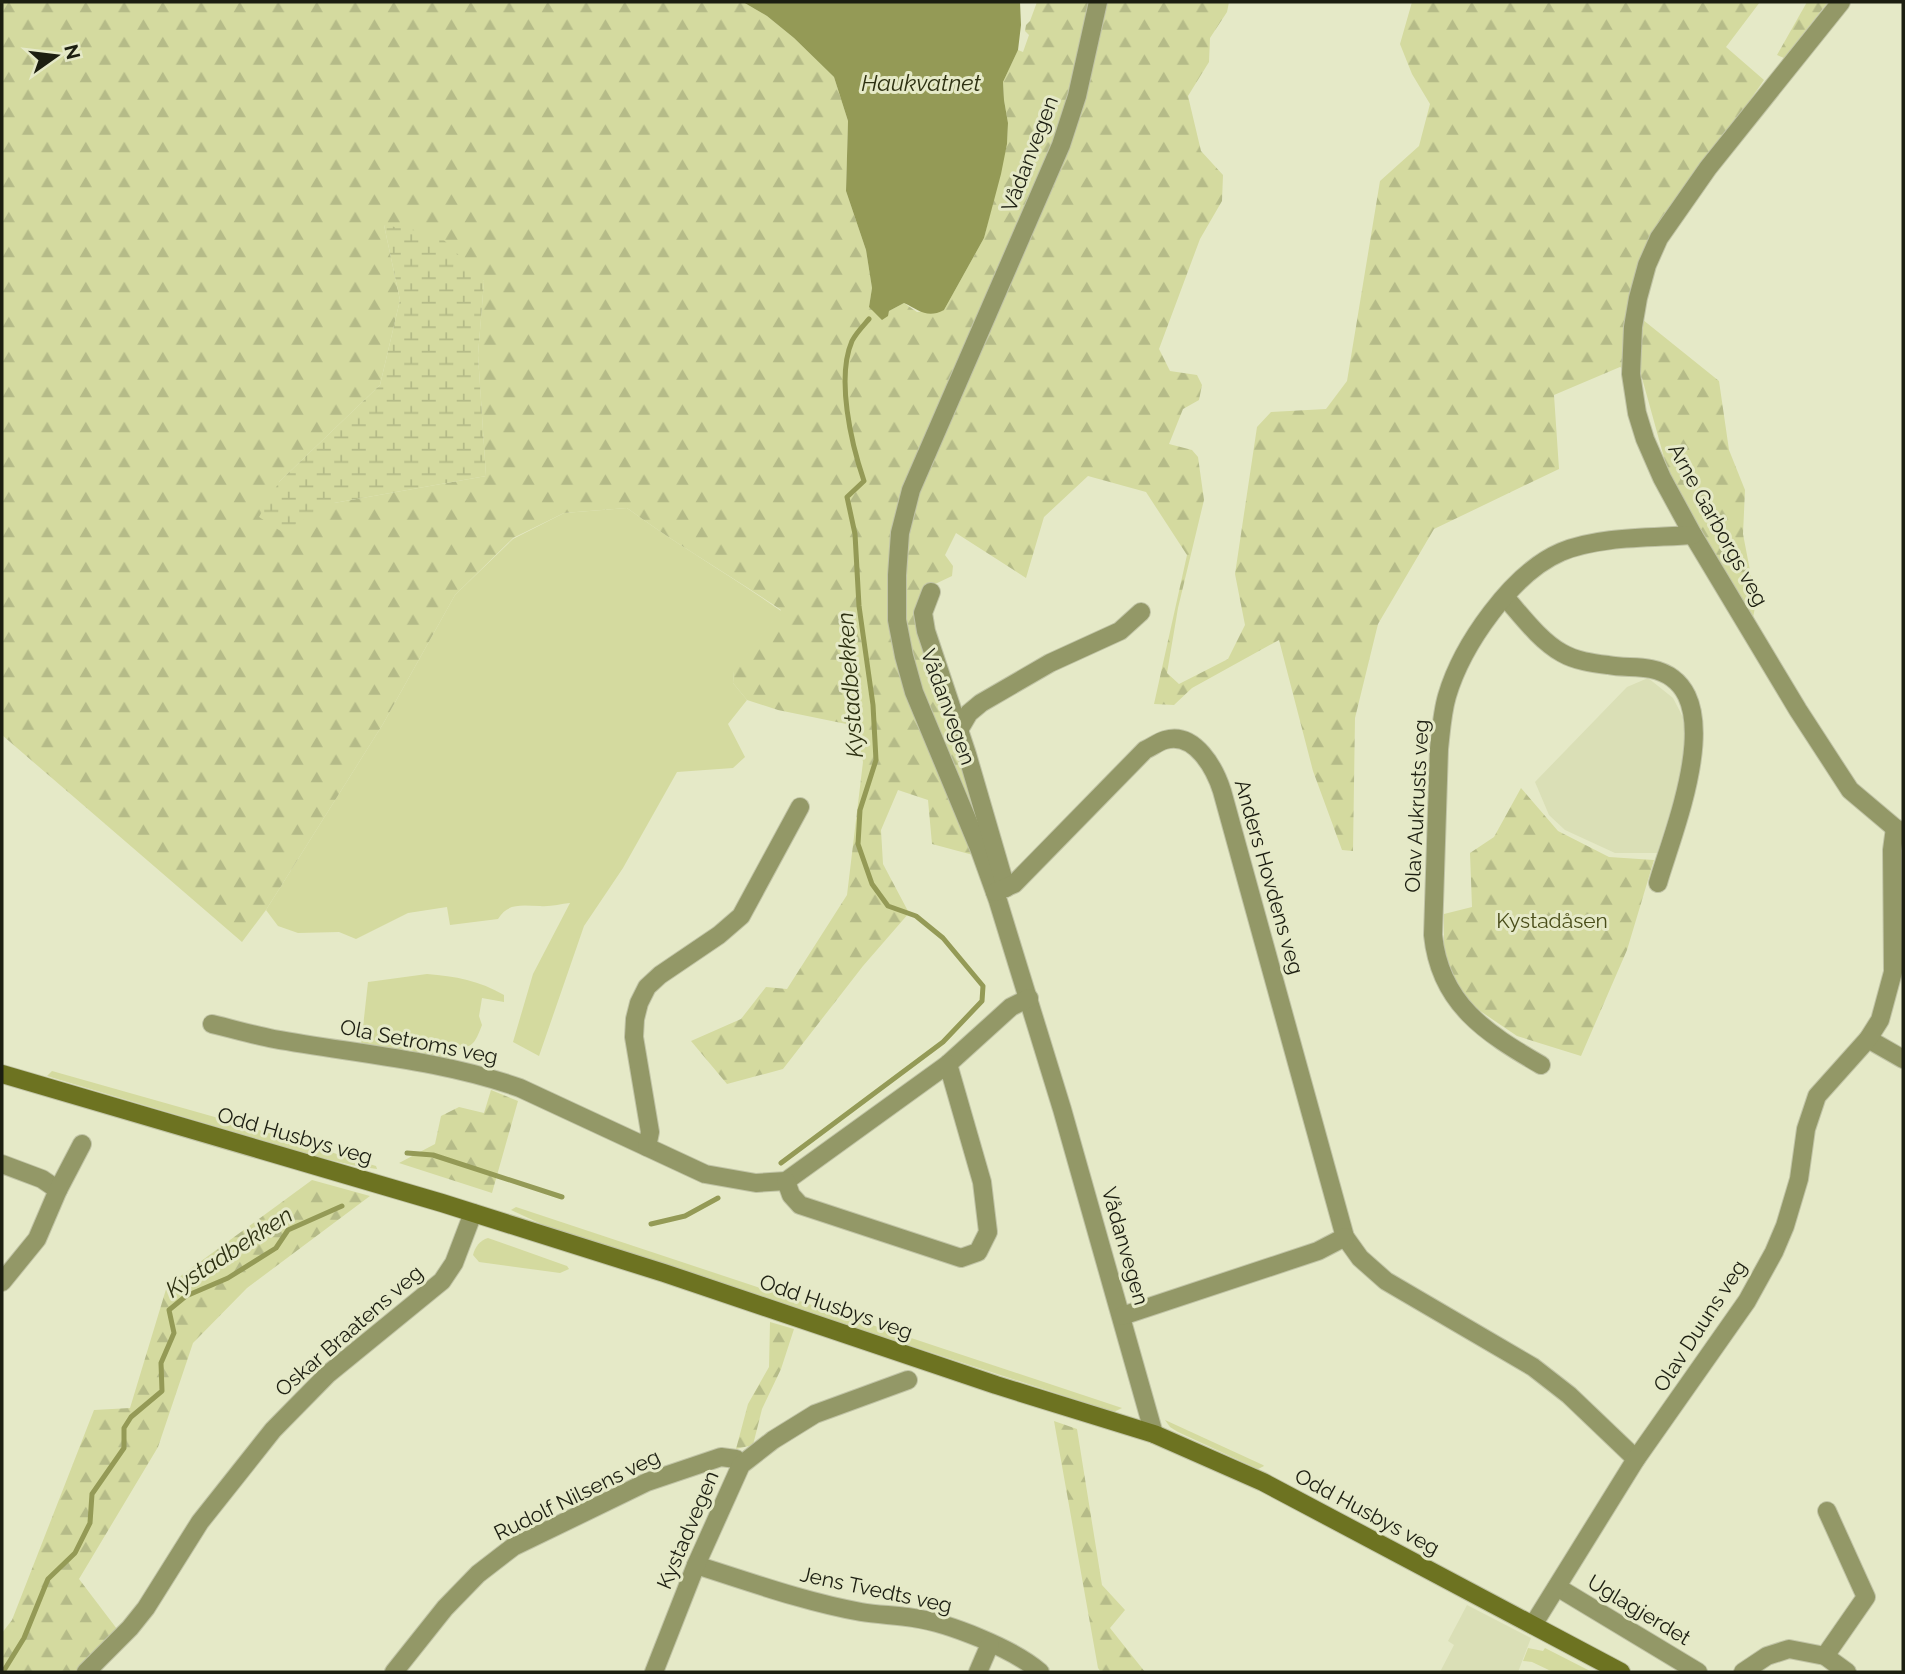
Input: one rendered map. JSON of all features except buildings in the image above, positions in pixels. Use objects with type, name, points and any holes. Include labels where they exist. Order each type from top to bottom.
[{"type":"street","name":"Vådanvegen","points":[[1000,890],[914,692],[897,620],[900,533],[911,490],[1061,145],[1077,96],[1098,2]]},
{"type":"street","name":"Arne Garborgs veg","points":[[1841,2],[1684,200],[1659,239],[1642,283],[1635,312],[1631,374],[1637,413],[1656,465],[1693,535],[1798,710],[1850,789],[1899,830]]},
{"type":"street","name":"Olav Aukrusts veg","points":[[1541,1065],[1498,1040],[1474,1020],[1446,983],[1436,960],[1433,935],[1441,721],[1448,694],[1460,664],[1482,627],[1505,597],[1528,574],[1561,552],[1597,543],[1693,535]]},
{"type":"street","name":"Vådanvegen","points":[[930,592],[923,613],[926,631],[959,730],[1029,998],[1154,1434]]},
{"type":"street","points":[[1505,597],[1560,652],[1577,660],[1610,666],[1650,668],[1665,673],[1678,682],[1686,694],[1693,723],[1693,764],[1658,883]]},
{"type":"street","name":"Vådanvegen","points":[[959,730],[969,713],[981,703],[1050,663],[1120,631],[1141,612]]},
{"type":"street","name":"Anders Hovdens veg","points":[[1000,890],[1014,884],[1145,750],[1166,740],[1175,739],[1195,748],[1207,758],[1222,792],[1345,1237],[1360,1258],[1386,1281],[1542,1374],[1569,1395],[1636,1459]]},
{"type":"street","points":[[647,1147],[650,1132],[634,1037],[639,1003],[647,987],[660,975],[719,935],[741,916],[800,807]]},
{"type":"street","name":"Olav Duuns veg","points":[[1533,1625],[1636,1459],[1724,1336],[1767,1264],[1785,1226],[1799,1179],[1811,1110],[1825,1085],[1868,1039],[1883,1012],[1893,972],[1892,849],[1899,830]]},
{"type":"street","points":[[948,1064],[982,1182],[988,1232],[978,1252],[961,1258],[800,1205],[791,1195],[786,1181],[948,1064],[1010,1007],[1029,998]]},
{"type":"street","name":"Ola Setroms veg","points":[[212,1024],[272,1038],[491,1077],[705,1174],[756,1183],[786,1181]]},
{"type":"street","points":[[1868,1039],[1903,1059]]},
{"type":"street","name":"Odd Husbys veg","points":[[2,1074],[473,1213],[664,1273],[996,1385],[1154,1434],[1263,1482],[1621,1672]]},
{"type":"street","points":[[3,1279],[37,1239],[82,1144]]},
{"type":"street","points":[[2,1164],[42,1179],[58,1190]]},
{"type":"street","name":"Oskar Braatens veg","points":[[86,1672],[146,1608],[200,1522],[273,1430],[328,1374],[442,1281],[454,1263],[473,1213]]},
{"type":"street","points":[[1122,1316],[1318,1251],[1345,1237]]},
{"type":"street","name":"Kystadvegen","points":[[654,1672],[696,1564],[741,1465],[773,1440],[814,1414],[908,1380]]},
{"type":"street","name":"Rudolf Nilsens veg","points":[[394,1672],[445,1608],[478,1574],[513,1547],[647,1482],[721,1457],[736,1460],[741,1465]]},
{"type":"street","points":[[1825,1656],[1866,1597],[1827,1511]]},
{"type":"street","name":"Jens Tvedts veg","points":[[696,1564],[783,1593],[848,1609],[916,1618],[958,1630],[1015,1655],[1040,1672]]},
{"type":"street","name":"Uglagjerdet","points":[[1557,1587],[1698,1672]]},
{"type":"street","points":[[978,1672],[990,1644]]},
{"type":"street","points":[[1743,1672],[1767,1656],[1789,1649],[1825,1656],[1847,1672]]},
{"type":"shaded area","points":[[1648,678],[1673,698],[1686,723],[1685,765],[1657,853],[1615,853],[1565,830],[1549,815],[1535,782],[1627,687]]},
{"type":"shaded area","points":[[1467,1605],[1531,1638],[1518,1672],[1440,1672],[1454,1645],[1448,1641]]},
{"type":"green space","points":[[2,2],[743,2],[767,16],[794,38],[834,77],[848,121],[846,191],[866,250],[872,288],[869,307],[887,316],[889,311],[904,303],[917,312],[944,310],[984,238],[1007,144],[1008,123],[1003,82],[1018,50],[1023,52],[1029,35],[1025,31],[1026,25],[1037,2],[1229,2],[1227,12],[1210,38],[1209,62],[1188,96],[1201,151],[1223,175],[1222,201],[1200,239],[1159,349],[1170,371],[1197,375],[1202,385],[1199,400],[1183,409],[1169,444],[1192,450],[1198,457],[1204,500],[1178,608],[1167,673],[1179,684],[1228,659],[1245,625],[1235,574],[1257,427],[1271,412],[1326,409],[1347,381],[1380,181],[1419,146],[1430,104],[1412,74],[1400,44],[1412,2],[1760,2],[1726,47],[1764,80],[1717,148],[1652,233],[1627,307],[1719,381],[1729,450],[1745,490],[1743,534],[1756,602],[1752,623],[1668,472],[1642,378],[1620,367],[1554,395],[1559,469],[1434,529],[1378,624],[1355,718],[1353,851],[1342,850],[1313,771],[1279,640],[1192,688],[1174,705],[1154,704],[1187,555],[1146,492],[1088,476],[1044,517],[1026,578],[956,533],[945,555],[953,566],[952,576],[933,585],[919,621],[992,854],[973,855],[932,844],[928,800],[898,790],[881,830],[883,864],[909,913],[863,966],[783,1069],[727,1084],[691,1041],[741,1019],[766,987],[787,989],[847,895],[863,762],[856,726],[778,710],[747,700],[733,683],[734,670],[781,610],[627,508],[564,513],[513,538],[455,595],[383,724],[266,910],[242,942],[2,735]],"holes":[[[384,225],[484,281],[478,355],[486,476],[334,503],[279,482],[380,385],[400,300]]]},
{"type":"green space","points":[[1807,2],[1828,2],[1784,58],[1777,55]]},
{"type":"green space","points":[[384,225],[439,235],[484,281],[478,355],[486,476],[334,503],[282,532],[259,517],[279,482],[380,385],[400,300]]},
{"type":"green space","points":[[627,508],[781,611],[734,671],[733,683],[747,700],[728,724],[745,757],[733,768],[677,772],[623,868],[584,926],[539,1056],[513,1042],[533,974],[570,903],[516,906],[506,910],[498,919],[450,925],[447,907],[408,913],[356,939],[339,932],[298,933],[278,926],[266,910],[383,724],[455,595],[513,539],[564,513]]},
{"type":"green space","name":"Kystadåsen","points":[[1521,788],[1558,831],[1609,857],[1654,860],[1627,950],[1581,1056],[1517,1036],[1461,998],[1444,958],[1444,914],[1472,907],[1470,853],[1494,837]]},
{"type":"green space","points":[[427,974],[486,986],[504,995],[504,1002],[482,998],[479,1016],[482,1025],[477,1037],[469,1046],[452,1051],[452,1060],[361,1045],[368,982]]},
{"type":"green space","points":[[52,1071],[243,1125],[376,1166],[377,1169],[318,1157],[47,1076]]},
{"type":"green space","points":[[491,1090],[518,1101],[492,1193],[399,1163],[435,1144],[441,1116],[459,1107],[484,1113]]},
{"type":"green space","points":[[312,1180],[370,1196],[247,1288],[193,1343],[158,1447],[79,1579],[117,1629],[76,1672],[2,1672],[2,1633],[12,1620],[94,1410],[130,1408],[167,1286]]},
{"type":"green space","points":[[516,1207],[1122,1408],[1114,1412],[550,1228],[511,1210]]},
{"type":"green space","points":[[488,1238],[569,1269],[560,1273],[479,1262],[473,1255],[474,1252],[480,1242]]},
{"type":"green space","points":[[770,1322],[794,1329],[781,1369],[762,1409],[753,1445],[736,1449],[748,1404],[769,1367]]},
{"type":"green space","points":[[1165,1420],[1264,1466],[1258,1469],[1178,1432]]},
{"type":"green space","points":[[1054,1421],[1077,1429],[1102,1585],[1125,1610],[1110,1628],[1145,1672],[1101,1672],[1098,1668]]},
{"type":"green space","points":[[1528,1648],[1543,1651],[1545,1648],[1592,1672],[1553,1672],[1532,1662],[1523,1661]]},
{"type":"water","name":"Haukvatnet","points":[[743,2],[1020,2],[1018,50],[1003,82],[1008,123],[1001,174],[984,238],[944,310],[928,314],[904,303],[889,311],[888,316],[882,320],[869,307],[872,288],[866,250],[846,191],[848,121],[834,77],[794,38],[767,16]]},
{"type":"waterway","name":"Kystadbekken","points":[[781,1163],[943,1042],[982,1001],[983,986],[943,938],[916,916],[888,906],[872,884],[858,844],[860,810],[876,760],[873,705],[859,606],[855,534],[847,497],[864,481],[850,430],[845,373],[852,341],[869,319]]},
{"type":"waterway","name":"Kystadbekken","points":[[407,1153],[433,1155],[562,1197]]},
{"type":"waterway","name":"Kystadbekken","points":[[651,1224],[685,1216],[718,1198]]},
{"type":"waterway","name":"Kystadbekken","points":[[3,1672],[24,1638],[48,1579],[75,1553],[90,1523],[92,1494],[124,1448],[124,1428],[131,1417],[162,1391],[161,1363],[174,1333],[169,1310],[186,1296],[228,1278],[276,1248],[288,1230],[342,1206]]}]
